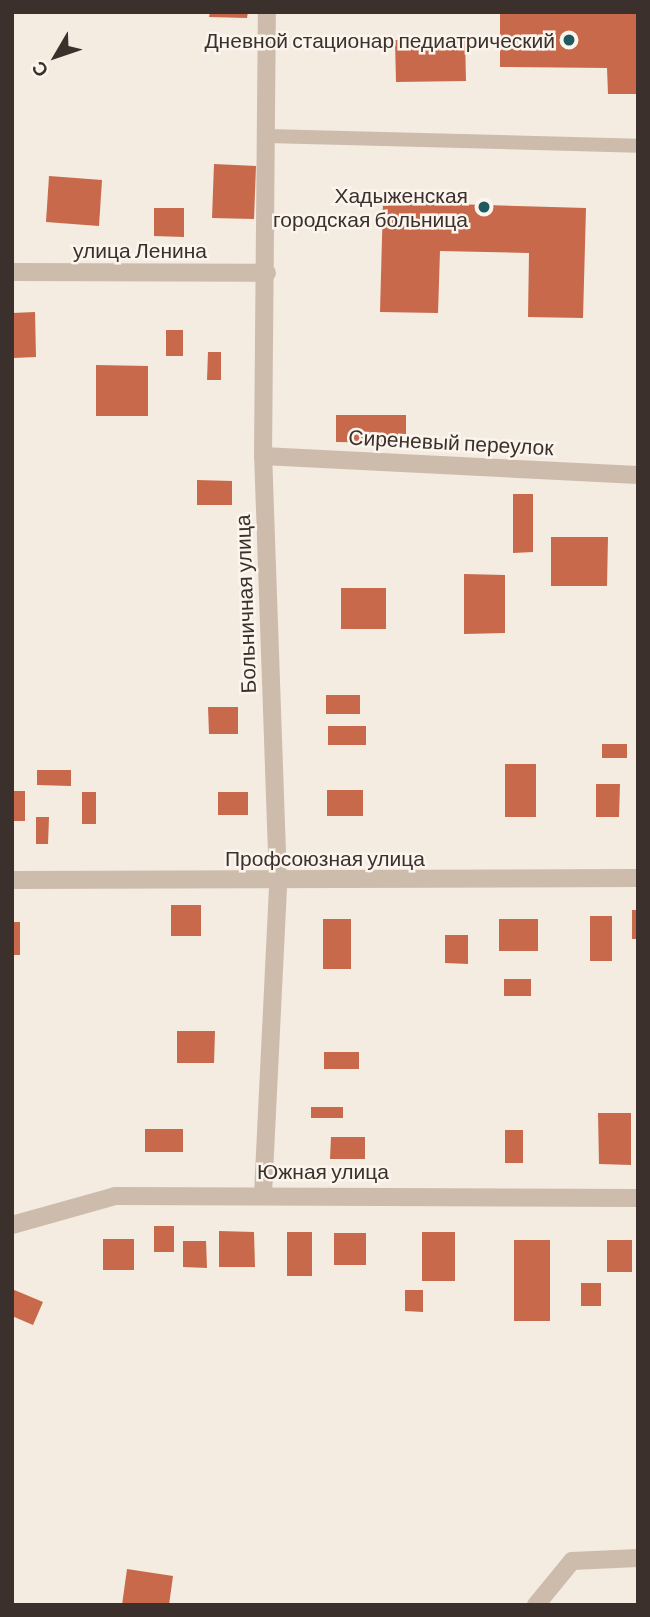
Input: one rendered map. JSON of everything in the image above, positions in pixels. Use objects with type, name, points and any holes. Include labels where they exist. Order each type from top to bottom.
[{"type":"street","name":"Больничная улица","points":[[262,1194],[278,882],[263,456],[267,273],[267,12]]},
{"type":"street","name":"улица Ленина","points":[[12,272],[267,273]]},
{"type":"street","name":"Сиреневый переулок","points":[[263,456],[638,475]]},
{"type":"street","name":"Профсоюзная улица","points":[[12,880],[278,882],[638,878]]},
{"type":"street","name":"Южная улица","points":[[12,1226],[115,1196],[262,1194],[638,1198]]},
{"type":"street","points":[[536,1605],[572,1562],[638,1558]]},
{"type":"lane","points":[[267,136],[638,146]]},
{"type":"building","points":[[210,12],[248,12],[247,18],[209,17]]},
{"type":"building","name":"Дневной стационар педиатрический","points":[[500,12],[638,12],[638,94],[608,94],[607,68],[500,67]]},
{"type":"building","points":[[465,38],[466,81],[396,82],[395,40]]},
{"type":"building","points":[[214,164],[256,166],[254,219],[212,218]]},
{"type":"building","points":[[49,176],[102,180],[99,226],[46,222]]},
{"type":"building","points":[[383,202],[586,208],[583,318],[528,317],[529,253],[440,251],[438,313],[380,312]]},
{"type":"building","points":[[154,208],[184,208],[184,237],[154,236]]},
{"type":"building","points":[[35,312],[36,357],[13,358],[12,313]]},
{"type":"building","points":[[166,330],[183,330],[183,356],[166,356]]},
{"type":"building","points":[[208,352],[221,352],[221,380],[207,380]]},
{"type":"building","points":[[96,365],[148,366],[148,416],[96,416]]},
{"type":"building","points":[[336,415],[406,415],[406,443],[336,442]]},
{"type":"building","points":[[197,480],[232,481],[232,505],[197,505]]},
{"type":"building","points":[[513,494],[533,494],[533,552],[513,553]]},
{"type":"building","points":[[551,537],[608,537],[607,586],[551,586]]},
{"type":"building","points":[[464,574],[505,575],[505,633],[464,634]]},
{"type":"building","points":[[341,588],[386,588],[386,629],[341,629]]},
{"type":"building","points":[[326,695],[360,695],[360,714],[326,714]]},
{"type":"building","points":[[208,707],[238,707],[238,734],[209,734]]},
{"type":"building","points":[[328,726],[366,726],[366,745],[328,745]]},
{"type":"building","points":[[602,744],[627,744],[627,758],[602,758]]},
{"type":"building","points":[[505,764],[536,764],[536,817],[505,817]]},
{"type":"building","points":[[37,770],[71,770],[71,786],[37,785]]},
{"type":"building","points":[[596,784],[620,784],[619,817],[596,817]]},
{"type":"building","points":[[327,790],[363,790],[363,816],[327,816]]},
{"type":"building","points":[[12,791],[25,791],[25,821],[12,821]]},
{"type":"building","points":[[82,792],[96,792],[96,824],[82,824]]},
{"type":"building","points":[[218,792],[248,792],[248,815],[218,815]]},
{"type":"building","points":[[36,817],[49,817],[48,844],[36,844]]},
{"type":"building","points":[[171,905],[201,905],[201,936],[171,936]]},
{"type":"building","points":[[632,910],[638,910],[638,939],[632,939]]},
{"type":"building","points":[[590,916],[612,916],[612,961],[590,961]]},
{"type":"building","points":[[323,919],[351,919],[351,969],[323,969]]},
{"type":"building","points":[[499,919],[538,919],[538,951],[499,951]]},
{"type":"building","points":[[12,922],[20,922],[20,955],[12,955]]},
{"type":"building","points":[[445,935],[468,935],[468,964],[445,963]]},
{"type":"building","points":[[504,979],[531,979],[531,996],[504,996]]},
{"type":"building","points":[[177,1031],[215,1031],[214,1063],[177,1063]]},
{"type":"building","points":[[324,1052],[359,1052],[359,1069],[324,1069]]},
{"type":"building","points":[[311,1107],[343,1107],[343,1118],[311,1118]]},
{"type":"building","points":[[598,1113],[631,1113],[631,1165],[599,1164]]},
{"type":"building","points":[[145,1129],[183,1129],[183,1152],[145,1152]]},
{"type":"building","points":[[505,1130],[523,1130],[523,1163],[505,1163]]},
{"type":"building","points":[[331,1137],[365,1137],[365,1159],[330,1159]]},
{"type":"building","points":[[154,1226],[174,1226],[174,1252],[154,1252]]},
{"type":"building","points":[[219,1231],[254,1232],[255,1267],[219,1267]]},
{"type":"building","points":[[287,1232],[312,1232],[312,1276],[287,1276]]},
{"type":"building","points":[[422,1232],[455,1232],[455,1281],[422,1281]]},
{"type":"building","points":[[334,1233],[366,1233],[366,1265],[334,1265]]},
{"type":"building","points":[[103,1239],[134,1239],[134,1270],[103,1270]]},
{"type":"building","points":[[514,1240],[550,1240],[550,1321],[514,1321]]},
{"type":"building","points":[[607,1240],[632,1240],[632,1272],[607,1272]]},
{"type":"building","points":[[183,1241],[206,1241],[207,1268],[183,1267]]},
{"type":"building","points":[[581,1283],[601,1283],[601,1306],[581,1306]]},
{"type":"building","points":[[12,1289],[43,1302],[33,1325],[12,1316]]},
{"type":"building","points":[[405,1290],[423,1290],[423,1312],[405,1311]]},
{"type":"building","points":[[127,1569],[173,1576],[169,1605],[122,1605]]},
{"type":"place","name":"Дневной стационар педиатрический","points":[[569,40]]},
{"type":"place","name":"Хадыженская городская больница","points":[[484,207]]}]
